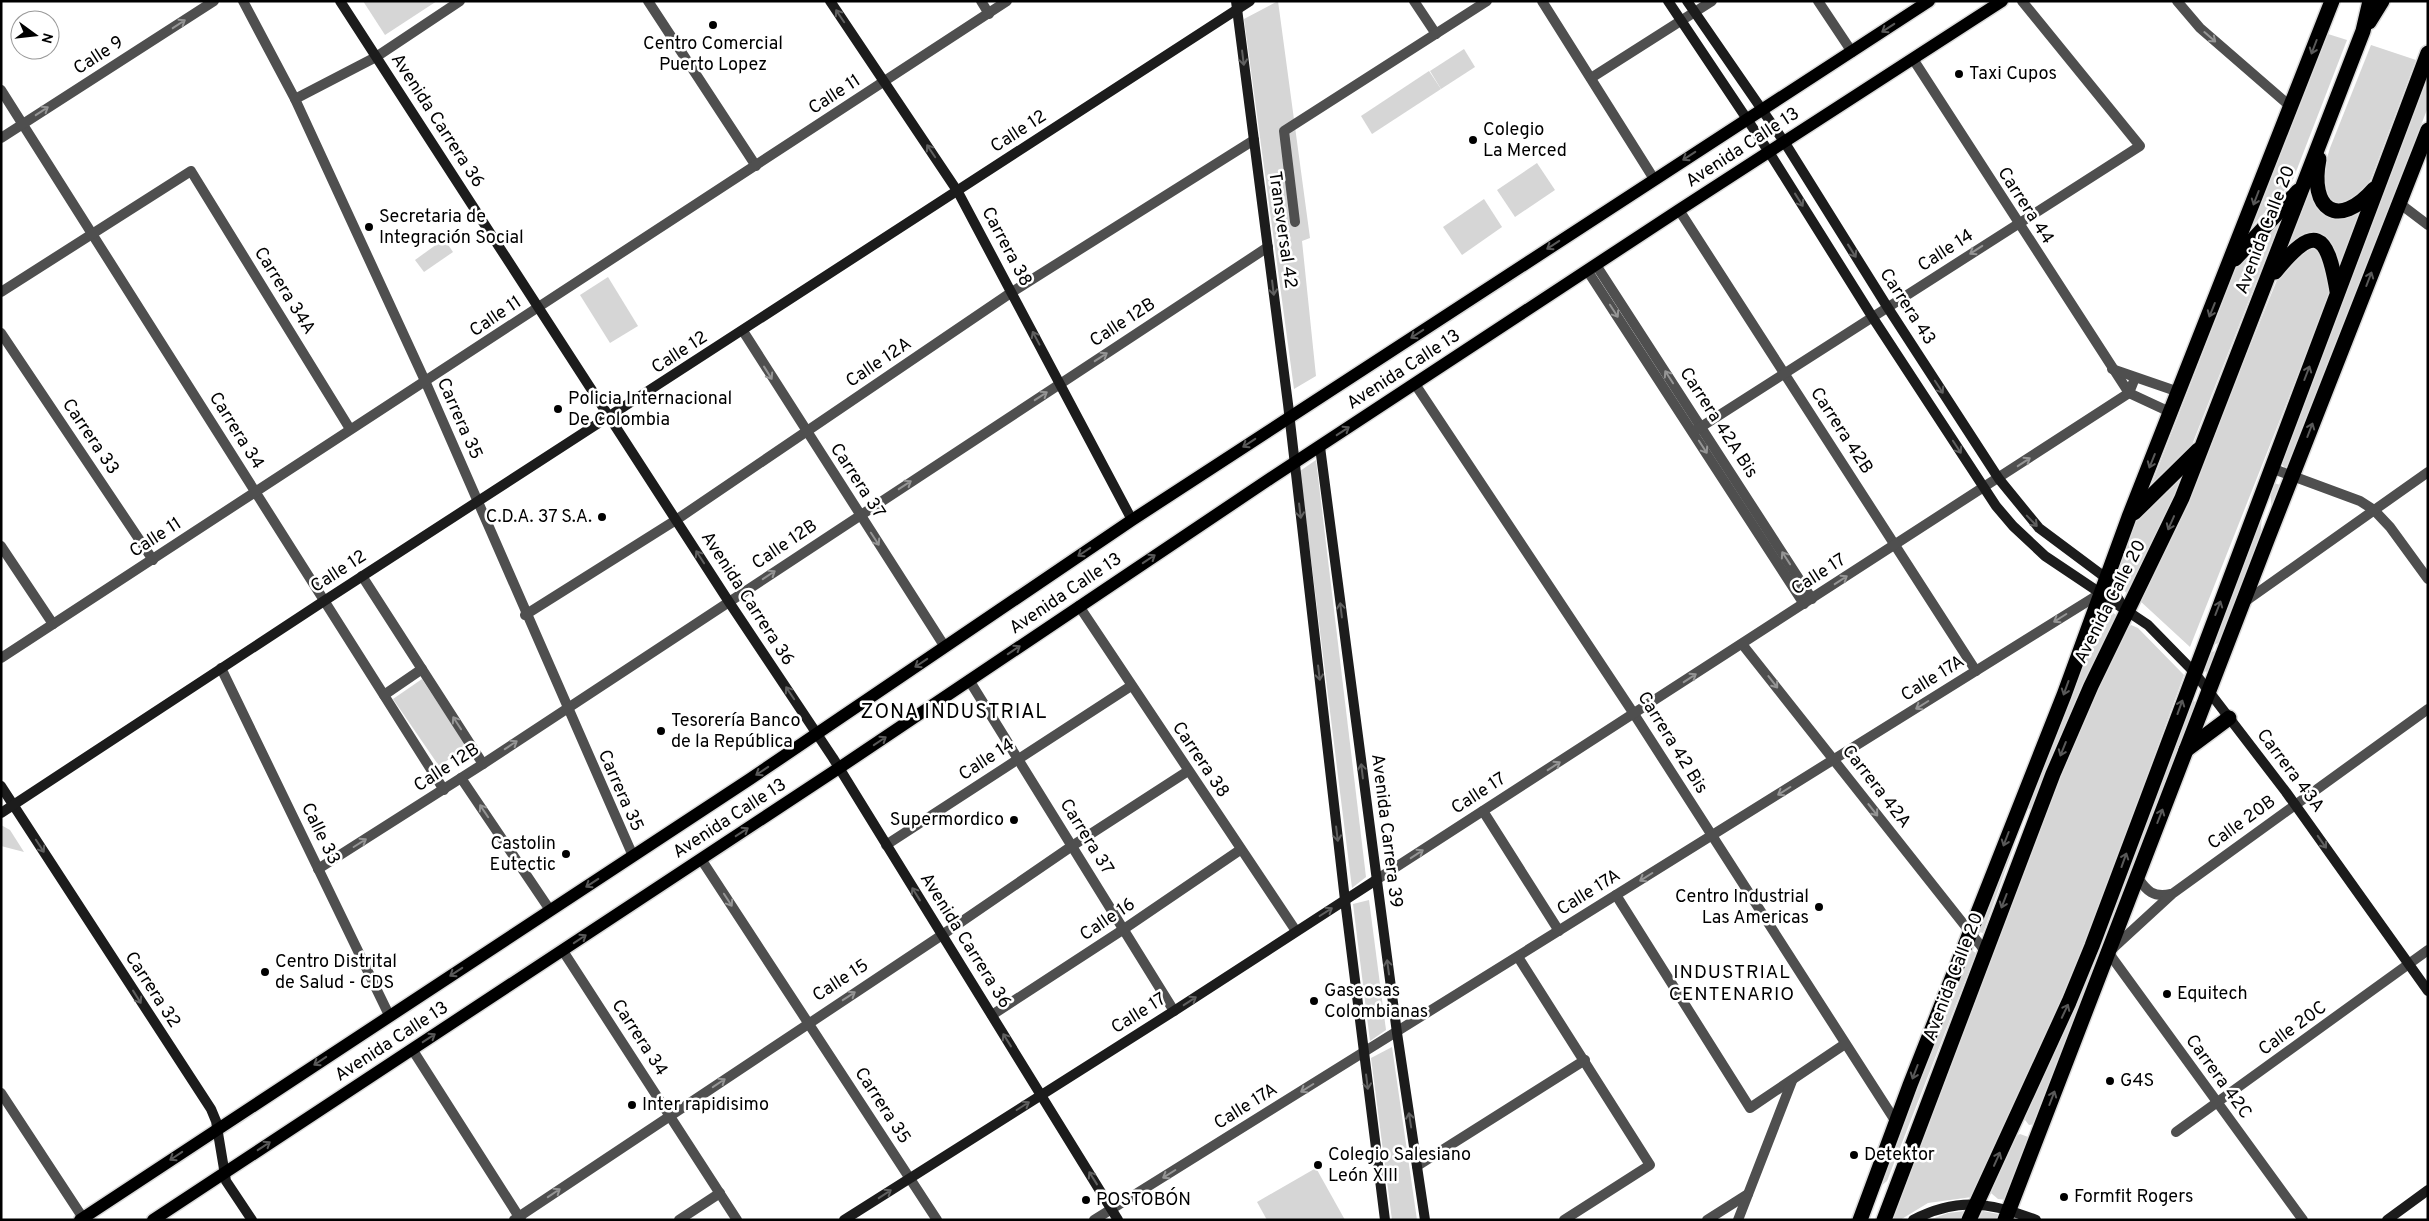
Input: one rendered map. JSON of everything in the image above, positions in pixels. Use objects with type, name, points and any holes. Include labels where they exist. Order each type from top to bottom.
[{"type":"highway","name":"Avenida Calle 20","points":[[1860,1220],[1896,1122],[2064,695],[2106,578],[2332,1]]},
{"type":"highway","name":"Avenida Calle 20","points":[[1884,1220],[2029,834],[2087,694],[2126,609],[2175,515],[2363,31],[2370,1]]},
{"type":"highway","points":[[2363,31],[2382,1]]},
{"type":"highway","points":[[1969,1220],[2092,946],[2428,53]]},
{"type":"highway","points":[[2415,87],[2428,69]]},
{"type":"highway","points":[[2326,126],[2317,171],[2318,192],[2325,206],[2334,211],[2352,209],[2365,200],[2377,186]]},
{"type":"highway","points":[[2007,1214],[2227,642],[2428,130]]},
{"type":"highway","points":[[2230,264],[2304,184]]},
{"type":"highway","points":[[2265,284],[2296,246],[2309,240],[2315,240],[2326,248],[2330,255],[2337,292]]},
{"type":"highway","points":[[2130,518],[2202,446]]},
{"type":"highway","points":[[2264,485],[2267,540]]},
{"type":"highway","points":[[2201,654],[2227,642]]},
{"type":"highway","points":[[2186,750],[2229,718]]},
{"type":"highway","points":[[2018,811],[2029,834]]},
{"type":"highway","points":[[2013,1124],[2039,1133]]},
{"type":"highway","points":[[1867,1200],[1895,1191]]},
{"type":"main road","name":"Avenida Calle 13","points":[[81,1219],[817,734],[1132,520],[1929,1]]},
{"type":"main road","name":"Avenida Calle 13","points":[[153,1220],[839,768],[1294,463],[2002,1]]},
{"type":"street","name":"Calle 9","points":[[1,138],[214,1]]},
{"type":"street","name":"Carrera 35","points":[[243,1],[295,100],[426,383],[525,615],[633,856]]},
{"type":"street","name":"Avenida Carrera 36","points":[[340,1],[611,416],[729,602],[839,768],[1118,1220]]},
{"type":"street","points":[[295,100],[376,57],[460,1]]},
{"type":"street","points":[[648,1],[756,166]]},
{"type":"street","name":"Carrera 38","points":[[830,1],[958,192],[1132,520]]},
{"type":"street","points":[[981,1],[989,14]]},
{"type":"street","name":"Calle 11","points":[[1,658],[350,429],[426,383],[1007,1]]},
{"type":"street","name":"Calle 12","points":[[1,813],[362,576],[958,192],[1237,5],[1250,1]]},
{"type":"street","points":[[1414,1],[1436,34],[1487,1]]},
{"type":"street","points":[[1542,1],[1654,179]]},
{"type":"street","name":"Carrera 43","points":[[1668,1],[1769,152],[1873,318],[1984,488],[2013,526],[2028,541],[2045,556],[2101,593]]},
{"type":"street","name":"Carrera 43","points":[[1687,1],[1785,143],[1998,479],[2039,528],[2106,578],[2126,609]]},
{"type":"street","points":[[1591,78],[1712,1]]},
{"type":"street","points":[[1818,1],[1852,52]]},
{"type":"street","name":"Calle 14","points":[[1698,429],[2140,146],[2022,1]]},
{"type":"street","points":[[2177,1],[2200,28],[2291,107]]},
{"type":"street","name":"Transversal 42","points":[[1237,5],[1290,417],[1294,463]]},
{"type":"street","name":"Transversal 42","points":[[1295,222],[1284,131],[1436,34]]},
{"type":"street","name":"Carrera 44","points":[[1913,60],[2129,393]]},
{"type":"street","name":"Carrera 34","points":[[1,90],[444,790]]},
{"type":"street","name":"Calle 12A","points":[[525,615],[676,520],[1012,292],[1254,140]]},
{"type":"street","name":"Carrera 34A","points":[[92,233],[191,171],[350,429]]},
{"type":"street","points":[[2399,204],[2428,226]]},
{"type":"street","name":"Carrera 42B","points":[[1679,210],[1976,671]]},
{"type":"street","points":[[1,292],[92,233]]},
{"type":"street","name":"Calle 12B","points":[[318,869],[444,790],[1268,247]]},
{"type":"street","name":"Carrera 42A Bis","points":[[1591,268],[1698,429],[1808,601]]},
{"type":"street","name":"Carrera 37","points":[[743,331],[806,433],[945,647]]},
{"type":"street","name":"Carrera 33","points":[[1,333],[153,560]]},
{"type":"street","points":[[2112,369],[2134,378],[2180,390]]},
{"type":"street","points":[[2134,378],[2129,393],[2172,413]]},
{"type":"street","name":"Carrera 42 Bis","points":[[1415,384],[1634,714],[1896,1122]]},
{"type":"street","name":"Calle 17","points":[[844,1220],[1174,1011],[2129,393]]},
{"type":"street","name":"Avenida Carrera 39","points":[[1320,447],[1376,880],[1425,1220]]},
{"type":"street","points":[[1294,463],[1345,900],[1385,1220]]},
{"type":"street","points":[[2271,468],[2360,501],[2374,510],[2390,527],[2428,579]]},
{"type":"street","points":[[2242,604],[2428,472]]},
{"type":"street","points":[[1,546],[53,624]]},
{"type":"street","points":[[362,576],[483,764]]},
{"type":"street","name":"Carrera 43A","points":[[2101,593],[2155,631],[2194,672],[2295,805],[2428,991]]},
{"type":"street","name":"Calle 17A","points":[[1094,1220],[2101,593]]},
{"type":"street","name":"Carrera 38","points":[[1079,606],[1240,850],[1296,931]]},
{"type":"street","name":"Carrera 42A","points":[[1742,644],[1984,951]]},
{"type":"street","name":"Calle 33","points":[[221,668],[390,1015]]},
{"type":"street","points":[[384,695],[422,670]]},
{"type":"street","name":"Carrera 37","points":[[969,680],[1174,1011]]},
{"type":"street","name":"Calle 14","points":[[886,845],[1131,686]]},
{"type":"street","name":"Calle 20B","points":[[2108,952],[2172,894],[2428,709]]},
{"type":"street","name":"Calle 15","points":[[518,1219],[808,1022],[1188,771]]},
{"type":"street","points":[[462,778],[550,910]]},
{"type":"street","name":"Carrera 32","points":[[1,786],[211,1109],[217,1129],[223,1173],[229,1186],[252,1220]]},
{"type":"street","points":[[1483,811],[1559,931]]},
{"type":"street","name":"Calle 16","points":[[992,1015],[1124,930],[1240,850]]},
{"type":"street","name":"Carrera 35","points":[[701,859],[937,1220]]},
{"type":"street","points":[[2137,877],[2152,894],[2163,896],[2172,894]]},
{"type":"street","points":[[1616,895],[1750,1108],[1845,1044]]},
{"type":"street","points":[[2092,946],[2108,952]]},
{"type":"street","name":"Calle 20C","points":[[2176,1132],[2218,1104],[2428,950]]},
{"type":"street","name":"Carrera 34","points":[[562,951],[736,1220]]},
{"type":"street","name":"Carrera 42C","points":[[2108,952],[2303,1220]]},
{"type":"street","points":[[1518,957],[1650,1165],[1564,1220]]},
{"type":"street","points":[[412,1049],[518,1219]]},
{"type":"street","points":[[1417,1166],[1585,1060]]},
{"type":"street","points":[[1738,1220],[1792,1081]]},
{"type":"street","points":[[2,1097],[81,1219]]},
{"type":"street","points":[[2387,1220],[2428,1190]]},
{"type":"street","points":[[679,1220],[720,1194]]},
{"type":"street","points":[[1707,1220],[1748,1194]]},
{"type":"street","points":[[1913,1220],[1948,1206],[1977,1203],[2007,1214],[2036,1220]]},
{"type":"shaded area","points":[[363,1],[437,1],[385,35]]},
{"type":"shaded area","points":[[1278,1],[1310,238],[1302,241],[1316,376],[1294,389],[1244,19]]},
{"type":"shaded area","points":[[2328,34],[2347,40],[2292,182],[2249,230]]},
{"type":"shaded area","points":[[2371,45],[2416,60],[2371,179],[2364,190],[2344,206],[2330,202],[2325,195],[2324,168],[2330,148]]},
{"type":"shaded area","points":[[1464,49],[1475,67],[1441,89],[1430,71]]},
{"type":"shaded area","points":[[1429,71],[1441,89],[1372,134],[1361,116]]},
{"type":"shaded area","points":[[2428,76],[2428,107],[2289,468],[2285,469],[2281,462],[2420,87]]},
{"type":"shaded area","points":[[1537,163],[1555,190],[1515,217],[1497,190]]},
{"type":"shaded area","points":[[2312,179],[2312,198],[2315,203],[2362,207],[2339,269],[2332,246],[2327,239],[2320,235],[2304,237],[2284,251]]},
{"type":"shaded area","points":[[1484,199],[1502,227],[1462,255],[1443,227]]},
{"type":"shaded area","points":[[2283,214],[2188,455],[2147,496],[2239,260]]},
{"type":"shaded area","points":[[444,239],[453,252],[424,272],[415,260]]},
{"type":"shaded area","points":[[2310,246],[2323,252],[2330,284],[2329,296],[2190,647],[2139,600],[2180,518],[2277,280],[2289,259]]},
{"type":"shaded area","points":[[608,277],[638,326],[610,343],[580,295]]},
{"type":"shaded area","points":[[1316,460],[1366,877],[1352,888],[1300,471]]},
{"type":"shaded area","points":[[2182,474],[2171,505],[2128,594],[2112,581],[2135,523]]},
{"type":"shaded area","points":[[2274,483],[2280,485],[2281,488],[2272,512],[2270,490]]},
{"type":"shaded area","points":[[2262,513],[2260,544],[2223,641],[2211,646]]},
{"type":"shaded area","points":[[2108,609],[2116,615],[2116,619],[2094,661],[2031,809],[2024,807],[2100,611]]},
{"type":"shaded area","points":[[2131,625],[2138,628],[2184,675],[2082,953],[1972,1197],[1928,1203],[1900,1220],[1893,1220],[2019,879],[2090,702],[2124,633]]},
{"type":"shaded area","points":[[2218,649],[2209,671],[2206,672],[2204,670],[2207,655]]},
{"type":"shaded area","points":[[422,679],[467,747],[439,766],[393,699]]},
{"type":"shaded area","points":[[2192,699],[2198,705],[2110,935],[2101,939]]},
{"type":"shaded area","points":[[2017,821],[2022,824],[1983,933],[1975,931]]},
{"type":"shaded area","points":[[1,825],[10,830],[24,852],[1,846]]},
{"type":"shaded area","points":[[1369,900],[1386,1030],[1370,1041],[1353,904]]},
{"type":"shaded area","points":[[1968,948],[1976,953],[1887,1181],[1872,1193]]},
{"type":"shaded area","points":[[2096,968],[2036,1124],[2029,1125],[2025,1120],[2027,1111],[2090,971]]},
{"type":"shaded area","points":[[1392,1047],[1417,1220],[1392,1220],[1371,1058]]},
{"type":"shaded area","points":[[2020,1134],[2031,1138],[2007,1200],[1998,1199],[1991,1193],[2014,1137]]},
{"type":"shaded area","points":[[1316,1168],[1345,1220],[1267,1220],[1257,1202]]},
{"type":"shaded area","points":[[1965,1211],[1961,1220],[1929,1220],[1948,1213]]},
{"type":"shaded area","points":[[1983,1211],[2003,1215],[2002,1220],[1978,1220]]},
{"type":"place","name":"Centro Comercial Puerto Lopez","points":[[713,25]]},
{"type":"place","name":"Taxi Cupos","points":[[1959,74]]},
{"type":"place","name":"Colegio La Merced","points":[[1473,140]]},
{"type":"place","name":"Secretaria de Integración Social","points":[[369,227]]},
{"type":"place","name":"Policia Internacional De Colombia","points":[[558,409]]},
{"type":"place","name":"C.D.A. 37 S.A.","points":[[602,517]]},
{"type":"place","name":"Tesorería Banco de la República","points":[[661,731]]},
{"type":"place","name":"Supermordico","points":[[1014,820]]},
{"type":"place","name":"Castolin Eutectic","points":[[566,854]]},
{"type":"place","name":"Centro Industrial Las Americas","points":[[1819,907]]},
{"type":"place","name":"Centro Distrital de Salud - CDS","points":[[265,972]]},
{"type":"place","name":"Equitech","points":[[2167,994]]},
{"type":"place","name":"Gaseosas Colombianas","points":[[1314,1001]]},
{"type":"place","name":"G4S","points":[[2110,1081]]},
{"type":"place","name":"Inter rapidisimo","points":[[632,1105]]},
{"type":"place","name":"Detektor","points":[[1854,1155]]},
{"type":"place","name":"Colegio Salesiano León XIII","points":[[1318,1165]]},
{"type":"place","name":"Formfit Rogers","points":[[2064,1197]]},
{"type":"place","name":"POSTOBÓN","points":[[1086,1200]]},
{"type":"district","name":"ZONA INDUSTRIAL","points":[[954,713]]},
{"type":"district","name":"INDUSTRIAL CENTENARIO","points":[[1732,984]]}]
